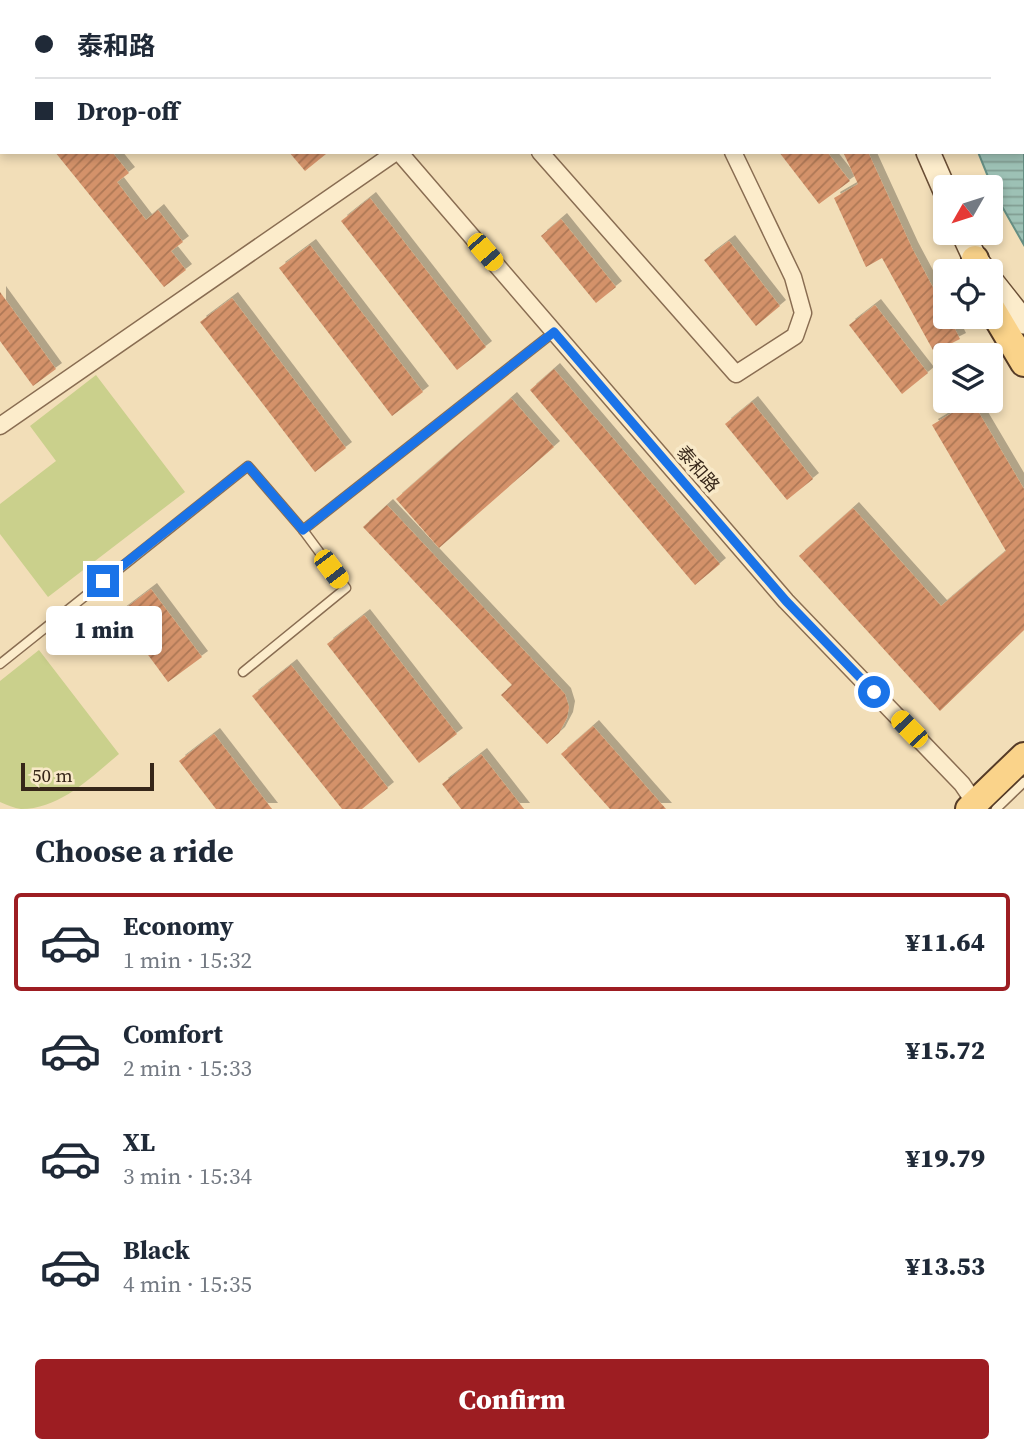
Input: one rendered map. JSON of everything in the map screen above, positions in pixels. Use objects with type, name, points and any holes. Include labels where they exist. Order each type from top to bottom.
[{"type":"main road","points":[[929,154],[938,175]]},
{"type":"main road","points":[[1003,296],[1024,322]]},
{"type":"main road","points":[[1003,328],[1024,363]]},
{"type":"main road","points":[[980,807],[1024,756]]},
{"type":"street","points":[[0,426],[395,154]]},
{"type":"street","name":"泰和路","points":[[400,154],[786,601],[962,784],[980,807]]},
{"type":"street","points":[[542,154],[736,374],[795,336],[803,313],[793,277],[734,154]]},
{"type":"lane","points":[[303,530],[554,332]]},
{"type":"lane","points":[[0,664],[248,466],[303,530],[346,588],[243,672]]},
{"type":"lane","points":[[980,807],[1024,782]]},
{"type":"green space","points":[[96,375],[185,492],[48,597],[0,534],[0,504],[56,461],[30,426]]},
{"type":"green space","points":[[39,650],[119,754],[86,782],[61,798],[35,808],[21,809],[0,802],[0,681]]},
{"type":"water","points":[[979,154],[1024,154],[1024,245],[1003,208],[1003,175],[987,175]]},
{"type":"building","points":[[57,154],[114,154],[129,173],[117,182],[146,220],[158,210],[183,242],[171,251],[186,270],[164,287]]},
{"type":"building","points":[[291,154],[326,154],[305,171]]},
{"type":"building","points":[[781,154],[829,154],[850,181],[819,204]]},
{"type":"building","points":[[844,154],[869,154],[933,287],[933,329],[955,329],[960,339],[952,343],[933,343],[933,350],[882,258],[866,267],[834,198],[858,184]]},
{"type":"building","points":[[370,198],[486,347],[457,370],[341,221]]},
{"type":"building","points":[[561,219],[616,287],[596,303],[541,236]]},
{"type":"building","points":[[729,241],[780,306],[756,326],[704,260]]},
{"type":"building","points":[[310,245],[423,392],[392,416],[279,268]]},
{"type":"building","points":[[0,292],[56,369],[33,386],[0,341]]},
{"type":"building","points":[[232,298],[346,448],[315,472],[200,322]]},
{"type":"building","points":[[875,305],[928,373],[902,394],[849,325]]},
{"type":"building","points":[[554,369],[720,564],[695,585],[530,390]]},
{"type":"building","points":[[511,398],[554,447],[439,548],[396,499]]},
{"type":"building","points":[[752,402],[813,479],[787,500],[725,424]]},
{"type":"building","points":[[952,413],[979,413],[1024,489],[1024,630],[940,711],[799,556],[853,508],[941,606],[1006,551],[932,425]]},
{"type":"building","points":[[387,505],[565,694],[569,707],[567,718],[559,733],[547,744],[501,695],[512,685],[363,527]]},
{"type":"building","points":[[151,589],[202,657],[168,682],[118,614]]},
{"type":"building","points":[[364,615],[457,734],[419,763],[327,644]]},
{"type":"building","points":[[291,665],[388,788],[362,809],[342,809],[252,696]]},
{"type":"building","points":[[593,726],[666,809],[610,809],[561,754]]},
{"type":"building","points":[[214,734],[272,809],[216,809],[179,761]]},
{"type":"building","points":[[481,754],[524,809],[461,809],[442,784]]},
{"type":"route","points":[[103,581],[248,466],[303,530],[554,332],[786,601],[874,692]]}]
